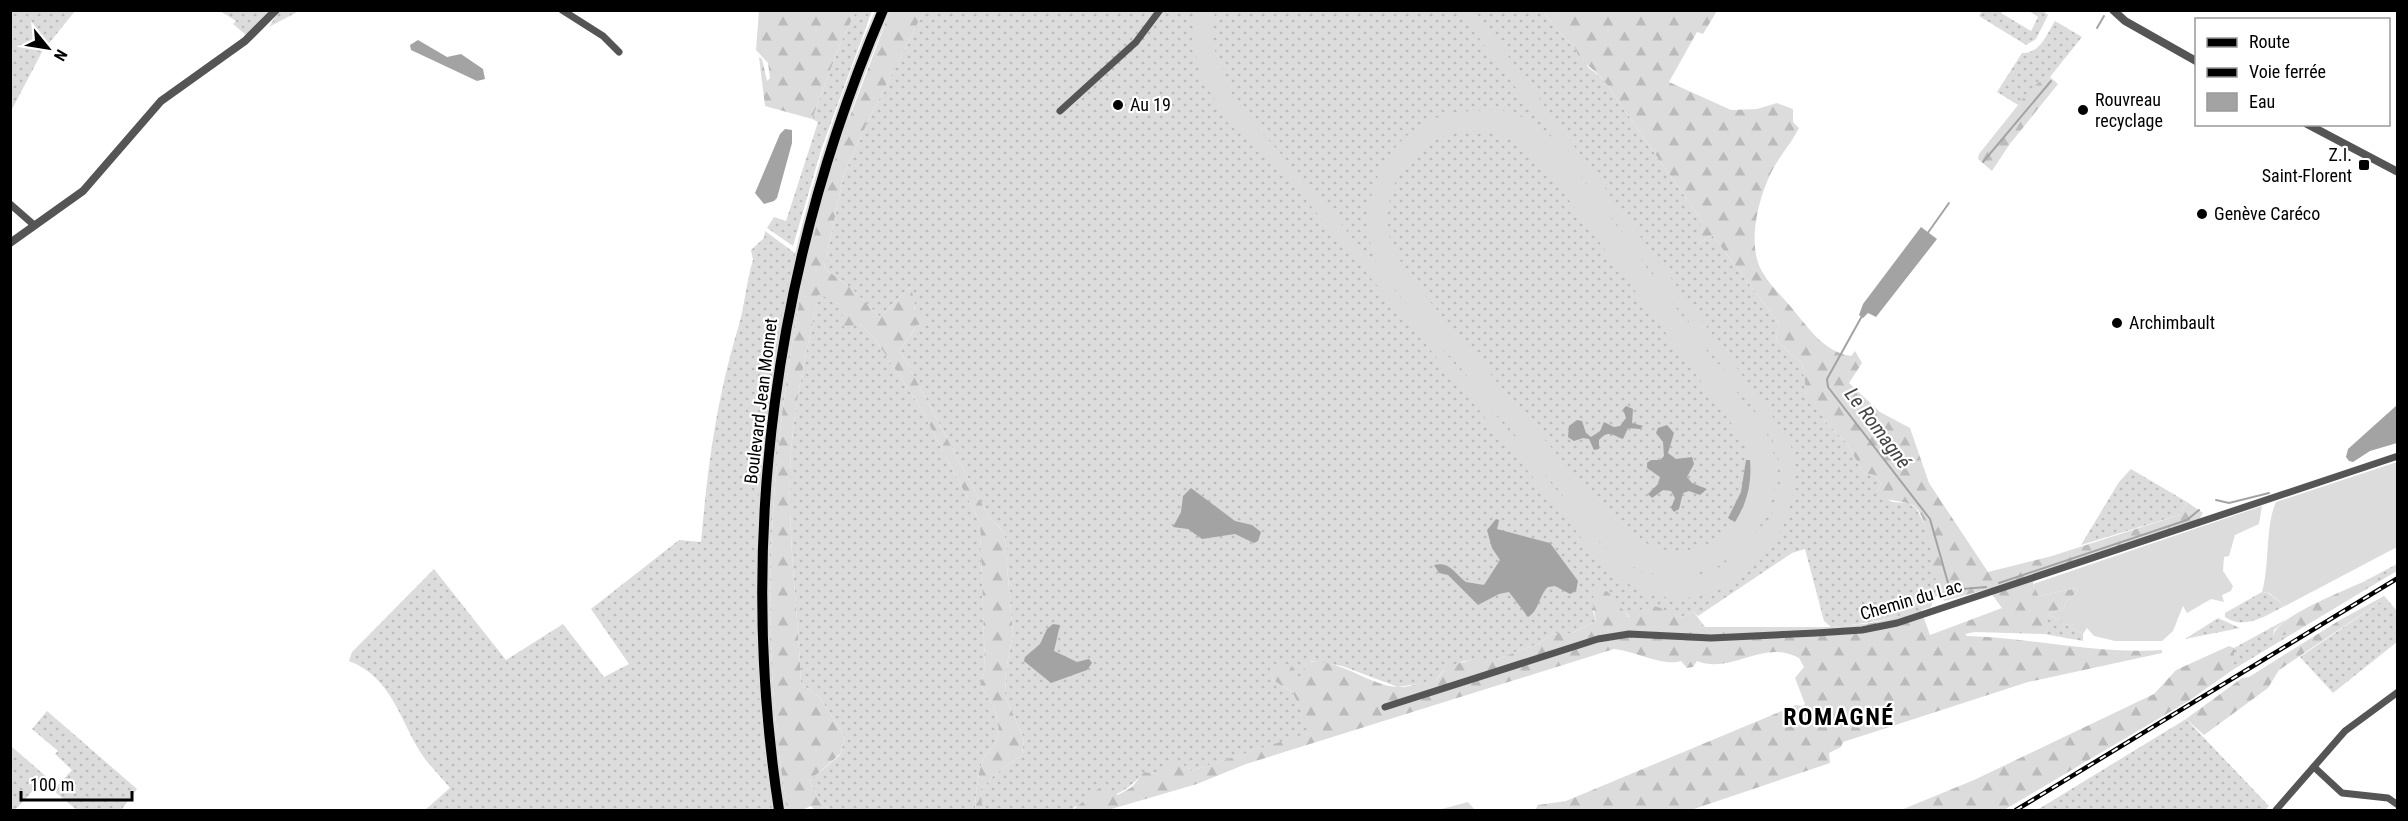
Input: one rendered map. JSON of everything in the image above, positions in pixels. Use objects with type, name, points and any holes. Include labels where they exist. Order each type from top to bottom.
[{"type":"main road","name":"Boulevard Jean Monnet","points":[[774,810],[762,709],[758,623],[760,497],[770,400],[786,304],[805,218],[838,111],[878,10]]},
{"type":"main road","name":"Boulevard Jean Monnet","points":[[779,810],[769,731],[763,632],[765,498],[774,400],[788,315],[810,219],[844,110],[883,10]]},
{"type":"street","points":[[10,243],[92,183],[161,101],[245,41],[276,10]]},
{"type":"street","points":[[562,10],[603,36],[619,52]]},
{"type":"street","points":[[1060,111],[1136,42],[1160,10]]},
{"type":"street","points":[[2113,10],[2125,21],[2195,60]]},
{"type":"street","points":[[2311,126],[2397,172]]},
{"type":"street","points":[[10,204],[34,225]]},
{"type":"street","name":"Chemin du Lac","points":[[1385,707],[1598,639],[1629,634],[1711,638],[1862,630],[1897,623],[2397,456]]},
{"type":"street","points":[[2276,810],[2345,731],[2397,692]]},
{"type":"street","points":[[2314,767],[2342,793],[2388,798],[2397,805]]},
{"type":"green space","points":[[11,10],[75,11],[42,52],[11,111]]},
{"type":"green space","points":[[1195,10],[1215,11],[1212,38],[1214,48],[1231,92],[1241,109],[1316,193],[1598,541],[1622,562],[1651,575],[1676,578],[1701,574],[1724,565],[1744,551],[1761,532],[1773,511],[1779,487],[1779,461],[1773,441],[1764,423],[1459,11],[1475,11],[1789,439],[1795,470],[1792,500],[1781,529],[1764,555],[1742,576],[1716,591],[1686,598],[1654,595],[1639,590],[1600,561],[1438,359],[1281,170],[1227,122],[1200,74],[1192,38]]},
{"type":"green space","points":[[220,11],[271,11],[246,35],[233,24],[236,21]]},
{"type":"green space","points":[[279,11],[299,11],[269,27]]},
{"type":"green space","points":[[759,11],[856,11],[840,44],[812,119],[765,106],[759,57],[762,59],[767,81],[770,78],[768,63],[756,50]]},
{"type":"green space","points":[[856,11],[872,11],[822,147],[793,246],[767,228],[774,217],[786,221],[818,122],[812,119],[840,44]]},
{"type":"green space","points":[[890,11],[924,11],[844,174],[824,268],[851,288],[880,317],[910,287],[915,301],[914,309],[923,312],[925,323],[917,325],[900,350],[989,517],[1004,532],[1013,634],[1006,669],[1005,696],[1024,739],[1022,755],[995,774],[981,789],[982,805],[988,810],[975,810],[981,766],[985,755],[994,745],[998,729],[996,713],[980,684],[985,671],[980,522],[919,405],[875,339],[860,324],[844,327],[841,305],[819,294],[802,372],[793,431],[790,480],[791,538],[801,684],[819,696],[845,737],[840,754],[809,781],[820,801],[830,810],[815,810],[811,806],[802,810],[787,810],[772,672],[770,604],[772,535],[784,399],[807,262],[805,260],[841,131],[849,119]]},
{"type":"green space","points":[[924,11],[1543,11],[1566,40],[1574,45],[1589,68],[1603,79],[1702,221],[1699,243],[1712,235],[1779,323],[1776,340],[1802,364],[1807,396],[1825,411],[1824,420],[1847,443],[1863,473],[1875,475],[1881,484],[1877,491],[1892,502],[1908,503],[1916,508],[1927,529],[1941,595],[1934,597],[1931,607],[1918,611],[1881,620],[1831,627],[1824,621],[1805,549],[1792,553],[1698,616],[1693,611],[1680,618],[1670,614],[1630,617],[1619,606],[1593,611],[1596,621],[1572,633],[1554,633],[1540,643],[1497,659],[1464,661],[1443,671],[1435,681],[1398,687],[1342,666],[1311,661],[1306,677],[1297,677],[1270,665],[1273,680],[1293,693],[1312,732],[1191,771],[1182,764],[1157,774],[1144,772],[1121,792],[1074,807],[1073,810],[988,810],[982,806],[981,789],[995,774],[1022,755],[1024,739],[1005,696],[1006,669],[1013,634],[1004,532],[989,517],[900,350],[918,324],[910,287],[880,317],[851,288],[824,268],[844,174]]},
{"type":"green space","points":[[1543,11],[1717,11],[1703,34],[1697,32],[1669,82],[1731,110],[1757,109],[1777,103],[1793,109],[1793,122],[1799,128],[1772,170],[1757,215],[1755,247],[1757,261],[1770,283],[1819,340],[1842,354],[1851,356],[1855,351],[1862,363],[1849,383],[1880,412],[1910,428],[1929,483],[1988,572],[2052,556],[2179,515],[2187,502],[2203,513],[2198,521],[2034,574],[2033,584],[2039,596],[2077,588],[2078,591],[2065,603],[2064,608],[2048,614],[2048,629],[2044,634],[1975,632],[1965,634],[2113,650],[2162,650],[2162,653],[2028,682],[1843,742],[1841,747],[1829,753],[1830,763],[1691,810],[1535,810],[1538,805],[1566,801],[1796,705],[1803,706],[1805,704],[1795,678],[1804,667],[1799,658],[1786,653],[1773,652],[1722,664],[1697,661],[1693,667],[1687,668],[1681,661],[1666,662],[1614,649],[1246,764],[1197,784],[1108,810],[1073,810],[1102,786],[1118,795],[1132,787],[1144,772],[1157,774],[1169,762],[1182,764],[1191,771],[1311,732],[1293,693],[1273,680],[1269,665],[1291,664],[1297,677],[1306,677],[1303,662],[1329,664],[1375,682],[1398,687],[1435,681],[1448,666],[1476,659],[1497,659],[1540,643],[1554,633],[1572,633],[1596,621],[1592,599],[1599,588],[1608,592],[1629,617],[1650,607],[1660,608],[1680,618],[1693,611],[1705,627],[1831,627],[1872,623],[1921,610],[1930,635],[2002,608],[1988,589],[1944,601],[1936,579],[1927,532],[1918,510],[1909,504],[1881,496],[1877,491],[1881,484],[1875,475],[1863,473],[1847,443],[1824,420],[1824,411],[1807,396],[1802,364],[1776,340],[1779,323],[1712,235],[1699,243],[1698,229],[1702,221],[1603,79],[1579,57],[1574,45],[1566,40]]},
{"type":"green space","points":[[1982,11],[2003,11],[2001,13],[2031,31],[2038,17],[2029,11],[2043,11],[2048,15],[2036,39],[2026,45],[1979,16]]},
{"type":"green space","points":[[2055,21],[2082,37],[2050,77],[2043,79],[2018,105],[1997,92],[2022,53],[2038,47]]},
{"type":"green space","points":[[2050,77],[2058,84],[2009,145],[1992,171],[1978,159],[1979,154],[2030,90],[2043,79]]},
{"type":"green space","points":[[1475,110],[1502,110],[1533,121],[1557,143],[1767,434],[1775,459],[1776,472],[1768,510],[1755,533],[1732,556],[1718,565],[1687,575],[1654,574],[1638,569],[1610,551],[1586,526],[1533,457],[1393,287],[1377,264],[1368,228],[1369,211],[1377,179],[1394,149],[1418,127],[1441,116]],"holes":[[[1476,130],[1510,138],[1544,166],[1742,438],[1750,471],[1745,503],[1734,523],[1725,533],[1704,546],[1681,551],[1656,547],[1636,538],[1608,515],[1440,313],[1396,254],[1391,242],[1388,221],[1390,201],[1396,182],[1406,165],[1420,150],[1436,139],[1455,132]]]},
{"type":"green space","points":[[765,231],[807,262],[784,399],[772,535],[770,603],[772,672],[787,810],[425,810],[450,788],[425,759],[386,690],[364,669],[349,661],[352,652],[434,569],[506,660],[563,624],[604,677],[629,664],[591,609],[679,540],[701,542],[718,408],[753,260],[751,250],[764,238]]},
{"type":"green space","points":[[819,293],[841,305],[875,339],[919,405],[980,522],[985,671],[980,684],[996,713],[998,729],[994,745],[985,755],[981,766],[975,810],[830,810],[820,801],[809,781],[840,755],[845,737],[819,696],[801,684],[791,538],[790,480],[793,431],[802,372]]},
{"type":"green space","points":[[2397,462],[2397,547],[2285,606],[2269,593],[2262,592],[2270,522],[2276,502]]},
{"type":"green space","points":[[2131,469],[2187,502],[2179,515],[2081,545],[2119,482]]},
{"type":"green space","points":[[2262,506],[2259,524],[2235,535],[2229,556],[2224,557],[2223,571],[2233,586],[2231,591],[2222,595],[2224,602],[2211,599],[2187,613],[2183,606],[2173,631],[2162,641],[2115,641],[2094,636],[2087,628],[2083,634],[2048,614],[2064,608],[2065,603],[2078,591],[2077,588],[2039,596],[2033,584]]},
{"type":"green space","points":[[2397,564],[2397,571],[2375,584],[2365,581]]},
{"type":"green space","points":[[2365,581],[2375,584],[2292,634],[2273,636],[2277,628],[2299,612]]},
{"type":"green space","points":[[2262,592],[2268,593],[2285,606],[2248,622],[2233,621],[2225,617],[2225,613]]},
{"type":"green space","points":[[2384,596],[2386,598],[2279,670],[2268,688],[2204,735],[2186,719],[2242,678],[2249,677],[2340,620]]},
{"type":"green space","points":[[2386,598],[2397,611],[2397,642],[2333,693],[2300,657]]},
{"type":"green space","points":[[2048,614],[2083,634],[2083,641],[2044,634],[2048,629]]},
{"type":"green space","points":[[2218,618],[2240,628],[2185,639]]},
{"type":"green space","points":[[2287,619],[2274,630],[2273,635],[2292,634],[2234,669],[2234,648]]},
{"type":"green space","points":[[2229,646],[2234,648],[2234,669],[2190,700],[2004,810],[1901,810],[1974,780],[2154,694],[2176,670]]},
{"type":"green space","points":[[47,711],[137,789],[121,810],[77,810],[42,781],[15,810],[11,810],[11,746],[57,786],[72,770],[55,754],[58,751],[32,729]]},
{"type":"green space","points":[[2186,719],[2269,806],[2265,810],[2037,810]]},
{"type":"green space","points":[[1468,802],[1475,810],[1438,810]]},
{"type":"water","points":[[418,40],[447,57],[461,54],[483,69],[485,79],[477,81],[411,50],[410,45]]},
{"type":"water","points":[[785,129],[792,130],[792,143],[777,198],[764,204],[755,193],[780,134]]},
{"type":"water","points":[[1921,227],[1937,239],[1876,317],[1868,313],[1863,318],[1859,315],[1863,304]]},
{"type":"water","points":[[2397,405],[2397,443],[2370,451],[2353,462],[2349,461],[2346,457],[2348,449]]},
{"type":"water","points":[[1626,406],[1633,409],[1632,423],[1643,426],[1640,429],[1628,428],[1623,439],[1611,434],[1606,435],[1599,440],[1599,449],[1594,450],[1589,439],[1574,441],[1568,437],[1569,426],[1577,420],[1582,421],[1586,433],[1591,437],[1600,431],[1604,422],[1614,427],[1620,426],[1626,418],[1623,409]]},
{"type":"water","points":[[1667,425],[1674,433],[1668,453],[1676,459],[1692,457],[1694,464],[1687,477],[1692,483],[1707,489],[1700,495],[1689,491],[1683,493],[1679,509],[1674,512],[1671,508],[1675,498],[1671,491],[1663,490],[1652,498],[1648,494],[1658,484],[1660,477],[1647,468],[1647,463],[1651,460],[1660,460],[1664,456],[1663,442],[1656,433],[1658,428]]},
{"type":"water","points":[[1746,460],[1750,460],[1749,485],[1743,508],[1735,522],[1728,518],[1741,492]]},
{"type":"water","points":[[1191,488],[1235,521],[1252,525],[1261,532],[1258,541],[1254,543],[1235,534],[1202,539],[1188,529],[1173,527],[1181,512],[1183,496]]},
{"type":"water","points":[[1496,519],[1499,520],[1497,529],[1550,543],[1578,581],[1576,591],[1570,594],[1555,586],[1548,587],[1528,617],[1509,592],[1499,594],[1478,605],[1448,575],[1439,573],[1434,565],[1440,564],[1452,569],[1466,582],[1484,585],[1500,560],[1492,548],[1487,530]]},
{"type":"water","points":[[1053,624],[1060,625],[1054,651],[1077,662],[1089,659],[1092,663],[1087,670],[1051,683],[1024,661],[1025,657],[1040,644],[1047,629]]},
{"type":"waterway","name":"Le Romagné","points":[[2097,28],[2104,16]]},
{"type":"waterway","name":"Le Romagné","points":[[1983,162],[2051,81]]},
{"type":"waterway","name":"Le Romagné","points":[[1927,234],[1949,203]]},
{"type":"waterway","name":"Le Romagné","points":[[1862,316],[1827,379],[1828,387],[1930,519],[1950,590],[1986,587]]},
{"type":"waterway","name":"Le Romagné","points":[[2216,500],[2229,503],[2269,493]]},
{"type":"waterway","name":"Le Romagné","points":[[1999,583],[2187,520],[2199,510]]},
{"type":"railway","points":[[2016,810],[2398,578]]},
{"type":"place","name":"Au 19","points":[[1118,105]]},
{"type":"place","name":"Rouvreau recyclage","points":[[2083,110]]},
{"type":"place","name":"Z.I. Saint-Florent","points":[[2364,165]]},
{"type":"place","name":"Genève Caréco","points":[[2202,214]]},
{"type":"place","name":"Archimbault","points":[[2117,323]]},
{"type":"district","name":"ROMAGNÉ","points":[[1839,717]]}]
